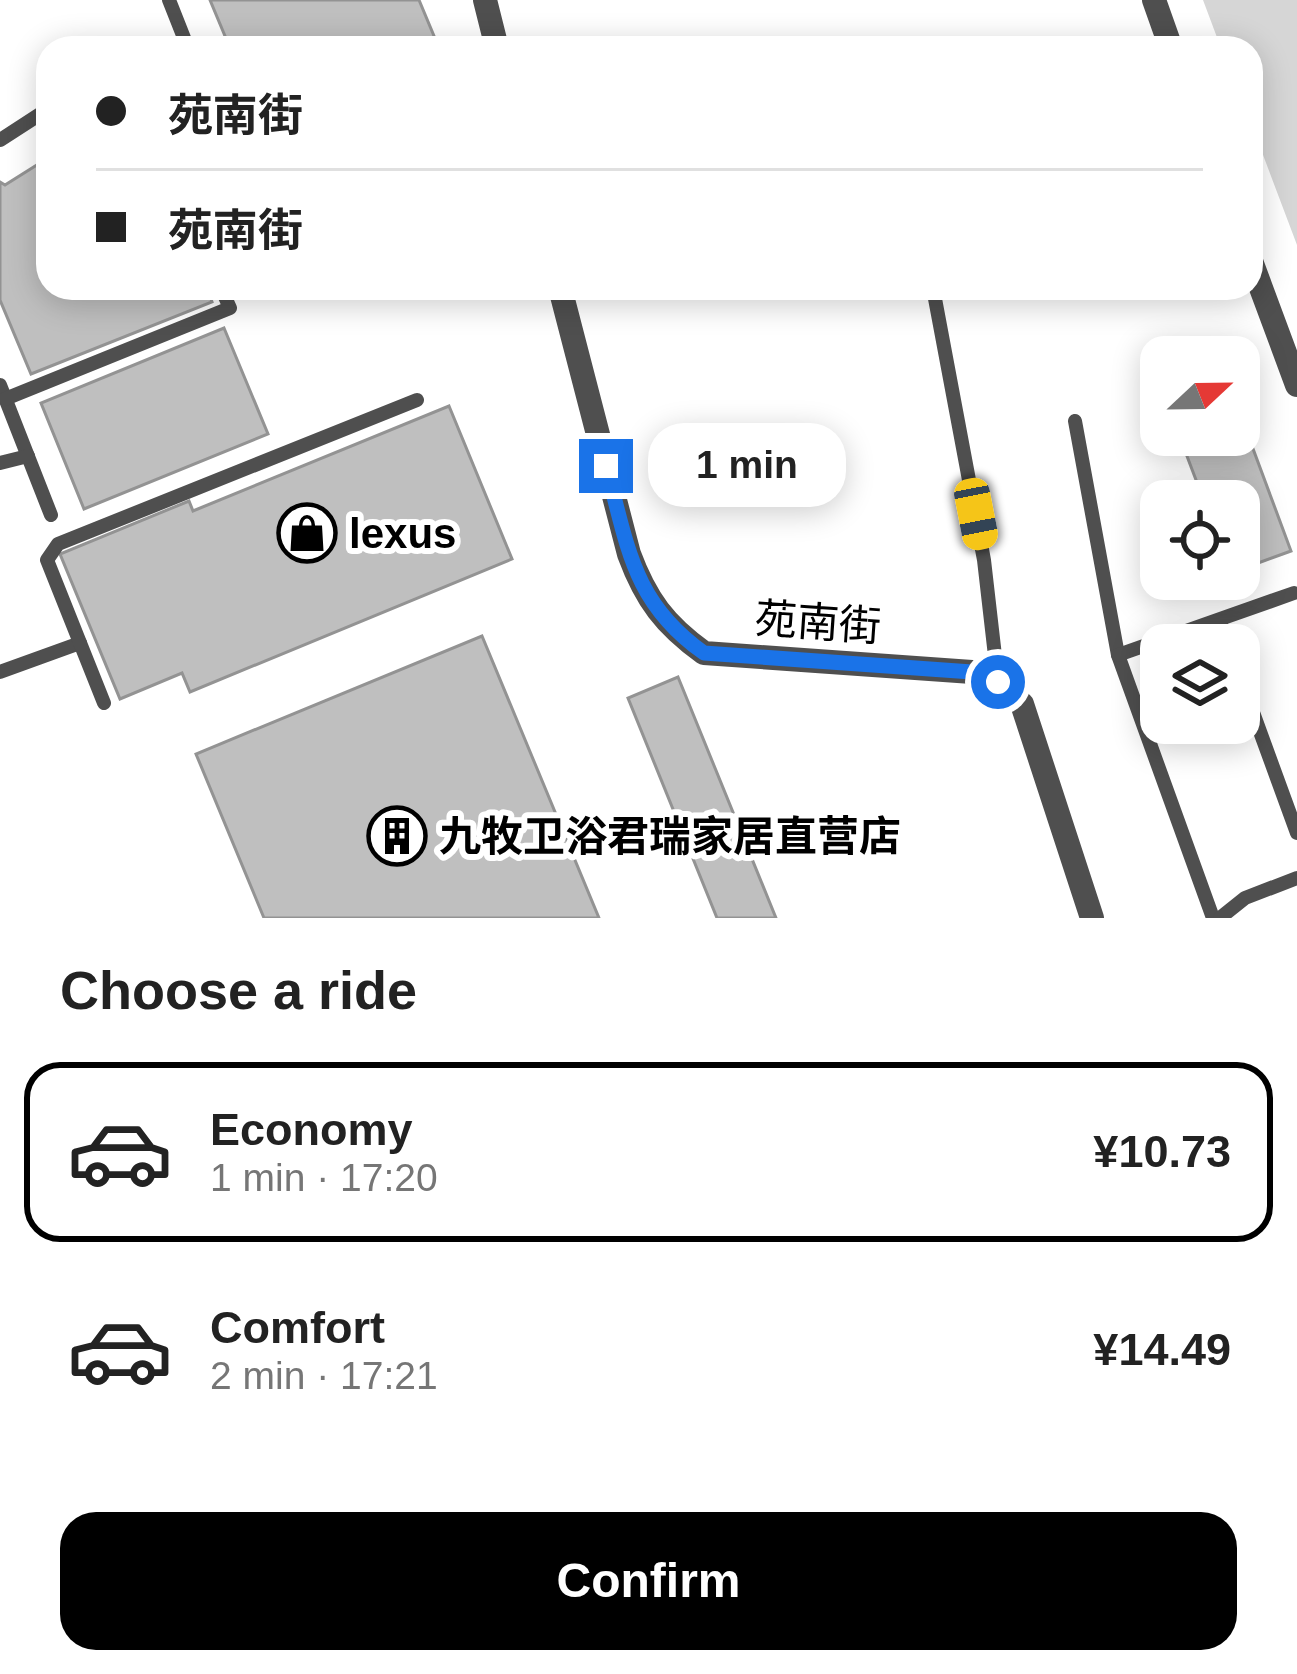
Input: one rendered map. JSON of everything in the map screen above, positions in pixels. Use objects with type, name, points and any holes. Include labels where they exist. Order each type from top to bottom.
[{"type":"street","points":[[485,0],[494,36]]},
{"type":"street","points":[[1154,0],[1168,36]]},
{"type":"street","points":[[1263,293],[1297,385]]},
{"type":"street","name":"苑南街","points":[[563,300],[629,554],[644,596],[668,628],[704,653],[972,672],[998,682]]},
{"type":"street","points":[[998,682],[1022,704],[1092,918]]},
{"type":"lane","points":[[169,0],[183,36]]},
{"type":"lane","points":[[0,140],[36,117]]},
{"type":"lane","points":[[51,515],[3,392],[230,308],[226,300]]},
{"type":"lane","points":[[935,300],[984,560],[998,682]]},
{"type":"lane","points":[[104,704],[47,560],[58,544],[417,400]]},
{"type":"lane","points":[[1075,421],[1118,655],[1217,918],[1246,898],[1297,878]]},
{"type":"lane","points":[[0,463],[28,456]]},
{"type":"lane","points":[[1118,655],[1294,593]]},
{"type":"lane","points":[[1220,620],[1221,624]]},
{"type":"lane","points":[[0,672],[80,643]]},
{"type":"lane","points":[[1260,732],[1297,833]]},
{"type":"shaded area","points":[[1203,0],[1297,0],[1297,245],[1263,155],[1263,36],[1216,36]]},
{"type":"building","points":[[210,0],[419,0],[434,36],[225,36]]},
{"type":"building","points":[[36,166],[36,300],[212,302],[31,374],[0,300],[0,182],[5,185]]},
{"type":"building","points":[[224,328],[268,434],[84,509],[41,403]]},
{"type":"building","name":"lexus","points":[[449,406],[512,559],[190,692],[182,673],[120,699],[60,554],[189,501],[193,511]]},
{"type":"building","points":[[1187,456],[1256,456],[1291,551],[1260,562],[1260,480],[1196,480]]},
{"type":"building","name":"九牧卫浴君瑞家居直营店","points":[[482,636],[599,918],[264,918],[196,754]]},
{"type":"building","points":[[678,677],[776,918],[717,918],[628,698]]},
{"type":"place","name":"lexus","points":[[307,533]]},
{"type":"place","name":"九牧卫浴君瑞家居直营店","points":[[397,836]]},
{"type":"route","points":[[606,466],[644,596],[668,628],[704,653],[972,672],[998,682]]}]
